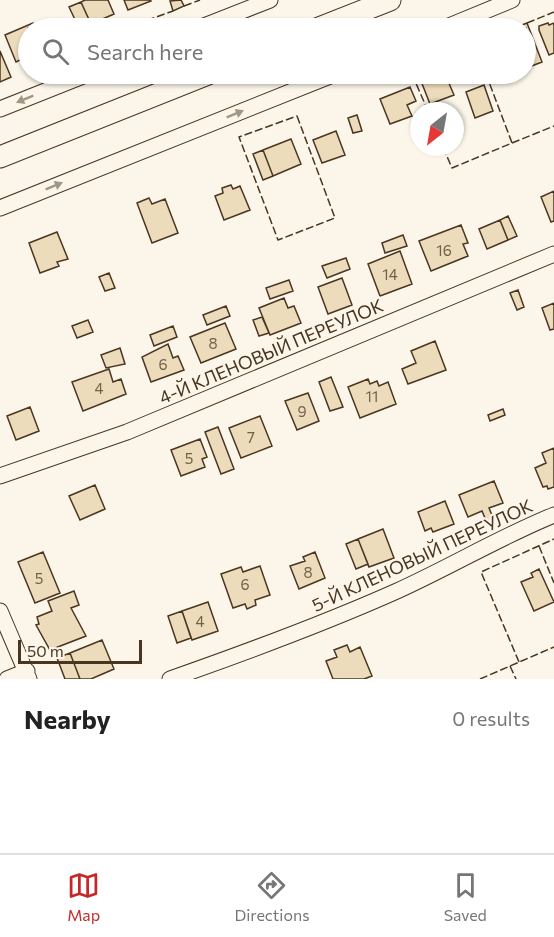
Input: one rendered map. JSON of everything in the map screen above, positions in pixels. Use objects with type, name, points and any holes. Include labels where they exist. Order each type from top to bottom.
[{"type":"main road","points":[[344,18],[390,0]]},
{"type":"main road","points":[[0,157],[183,84]]},
{"type":"street","points":[[225,18],[270,0]]},
{"type":"street","points":[[468,18],[512,0]]},
{"type":"street","points":[[0,109],[63,84]]},
{"type":"street","points":[[0,208],[310,84]]},
{"type":"street","name":"4-Й КЛЕНОВЫЙ ПЕРЕУЛОК","points":[[0,476],[127,432],[554,254]]},
{"type":"street","name":"5-Й КЛЕНОВЫЙ ПЕРЕУЛОК","points":[[170,679],[314,628],[400,590],[519,529],[554,515]]},
{"type":"street","points":[[0,611],[28,675],[7,679]]},
{"type":"building","points":[[108,0],[114,14],[105,18],[88,18],[81,2]]},
{"type":"building","points":[[124,0],[150,0],[151,1],[128,10]]},
{"type":"building","points":[[181,0],[184,6],[173,11],[170,1]]},
{"type":"building","points":[[81,2],[88,18],[74,18],[69,7]]},
{"type":"building","points":[[548,23],[549,25],[554,23],[554,53],[549,55],[539,30],[539,26]]},
{"type":"building","points":[[18,29],[18,61],[16,62],[5,35]]},
{"type":"building","points":[[536,46],[542,62],[536,64]]},
{"type":"building","points":[[0,51],[11,77],[0,82]]},
{"type":"building","points":[[422,84],[449,84],[454,95],[429,102]]},
{"type":"building","points":[[484,85],[493,111],[475,118],[466,92]]},
{"type":"building","points":[[410,87],[416,101],[407,105],[410,117],[390,124],[380,99]]},
{"type":"building","points":[[357,115],[362,131],[353,133],[348,118]]},
{"type":"building","points":[[336,131],[345,155],[322,163],[313,140]]},
{"type":"building","points":[[291,139],[301,164],[273,176],[263,150]]},
{"type":"building","points":[[263,150],[273,176],[263,180],[253,154]]},
{"type":"building","points":[[231,185],[233,189],[240,186],[250,210],[224,220],[215,196],[223,193],[222,188]]},
{"type":"building","points":[[554,191],[554,221],[551,222],[541,197]]},
{"type":"building","points":[[149,198],[152,204],[165,199],[178,233],[152,243],[137,203]]},
{"type":"building","points":[[508,216],[517,236],[508,240],[500,220]]},
{"type":"building","points":[[500,220],[508,240],[487,249],[479,229]]},
{"type":"building","points":[[461,225],[468,243],[463,244],[468,256],[431,271],[419,241]]},
{"type":"building","points":[[57,232],[68,259],[57,262],[59,266],[40,273],[29,243]]},
{"type":"building","points":[[403,235],[407,246],[385,253],[382,243]]},
{"type":"building","points":[[400,251],[412,284],[380,296],[368,264]]},
{"type":"building","points":[[346,258],[350,269],[327,278],[322,266]]},
{"type":"building","points":[[109,273],[115,288],[105,291],[99,277]]},
{"type":"building","points":[[342,278],[352,305],[328,314],[318,287]]},
{"type":"building","points":[[289,280],[293,291],[270,299],[266,288]]},
{"type":"building","points":[[518,290],[524,307],[517,310],[510,293]]},
{"type":"building","points":[[284,298],[288,308],[294,306],[301,323],[270,335],[259,308]]},
{"type":"building","points":[[554,303],[554,329],[550,330],[542,308]]},
{"type":"building","points":[[226,306],[230,316],[207,325],[203,315]]},
{"type":"building","points":[[262,317],[269,333],[259,336],[253,320]]},
{"type":"building","points":[[88,320],[93,332],[77,338],[72,326]]},
{"type":"building","points":[[225,323],[236,349],[201,363],[190,337]]},
{"type":"building","points":[[173,326],[177,337],[154,346],[150,335]]},
{"type":"building","points":[[435,341],[446,370],[408,384],[402,369],[416,363],[411,351]]},
{"type":"building","points":[[168,344],[173,358],[178,356],[184,370],[151,382],[142,357]]},
{"type":"building","points":[[120,348],[125,364],[106,368],[101,355]]},
{"type":"building","points":[[109,369],[113,382],[121,379],[126,394],[83,411],[72,382]]},
{"type":"building","points":[[331,377],[343,407],[330,411],[319,382]]},
{"type":"building","points":[[368,379],[370,384],[377,381],[379,386],[388,382],[396,404],[360,418],[348,387]]},
{"type":"building","points":[[308,393],[319,421],[297,430],[285,401]]},
{"type":"building","points":[[30,407],[39,431],[16,440],[7,416]]},
{"type":"building","points":[[503,409],[505,415],[490,421],[488,415]]},
{"type":"building","points":[[260,416],[272,446],[241,458],[229,428]]},
{"type":"building","points":[[218,427],[234,469],[221,474],[205,432]]},
{"type":"building","points":[[200,439],[207,457],[202,459],[205,467],[181,476],[171,450]]},
{"type":"building","points":[[554,448],[554,487],[548,489],[547,486],[543,487],[535,468],[546,463],[542,453]]},
{"type":"building","points":[[494,481],[503,503],[489,508],[494,520],[487,523],[482,511],[468,517],[459,495]]},
{"type":"building","points":[[95,485],[105,509],[80,520],[69,496]]},
{"type":"building","points":[[445,501],[454,524],[433,532],[431,528],[425,531],[418,512]]},
{"type":"building","points":[[383,529],[394,558],[369,567],[358,539]]},
{"type":"building","points":[[358,539],[368,564],[356,569],[346,544]]},
{"type":"building","points":[[43,552],[60,593],[35,603],[18,562]]},
{"type":"building","points":[[315,552],[325,578],[299,589],[290,566],[305,561],[303,557]]},
{"type":"building","points":[[260,566],[270,595],[255,600],[256,605],[247,609],[245,604],[233,608],[221,574],[241,567],[243,572]]},
{"type":"building","points":[[539,569],[554,602],[534,611],[521,582],[533,577],[531,573]]},
{"type":"building","points":[[74,591],[79,605],[71,608],[86,636],[50,650],[36,625],[39,624],[37,617],[52,611],[48,601]]},
{"type":"building","points":[[208,602],[218,631],[192,640],[182,611]]},
{"type":"building","points":[[182,611],[191,638],[177,643],[168,616]]},
{"type":"building","points":[[102,640],[114,669],[91,679],[80,679],[70,653]]},
{"type":"building","points":[[347,645],[350,652],[360,647],[372,676],[364,679],[333,679],[326,661],[337,657],[334,650]]},
{"type":"building","points":[[70,653],[80,679],[65,679],[57,658]]},
{"type":"fence","points":[[184,6],[200,0]]},
{"type":"fence","points":[[154,18],[173,11]]},
{"type":"fence","points":[[536,19],[554,12]]},
{"type":"fence","points":[[416,84],[424,102]]},
{"type":"fence","points":[[447,156],[452,168],[512,143],[490,84]]},
{"type":"fence","points":[[297,116],[335,218],[278,240],[239,137],[297,116]]},
{"type":"fence","points":[[512,143],[554,126]]},
{"type":"fence","points":[[519,662],[481,572],[554,539]]},
{"type":"fence","points":[[539,546],[554,583]]},
{"type":"fence","points":[[480,679],[554,647]]},
{"type":"fence","points":[[510,666],[516,679]]}]
